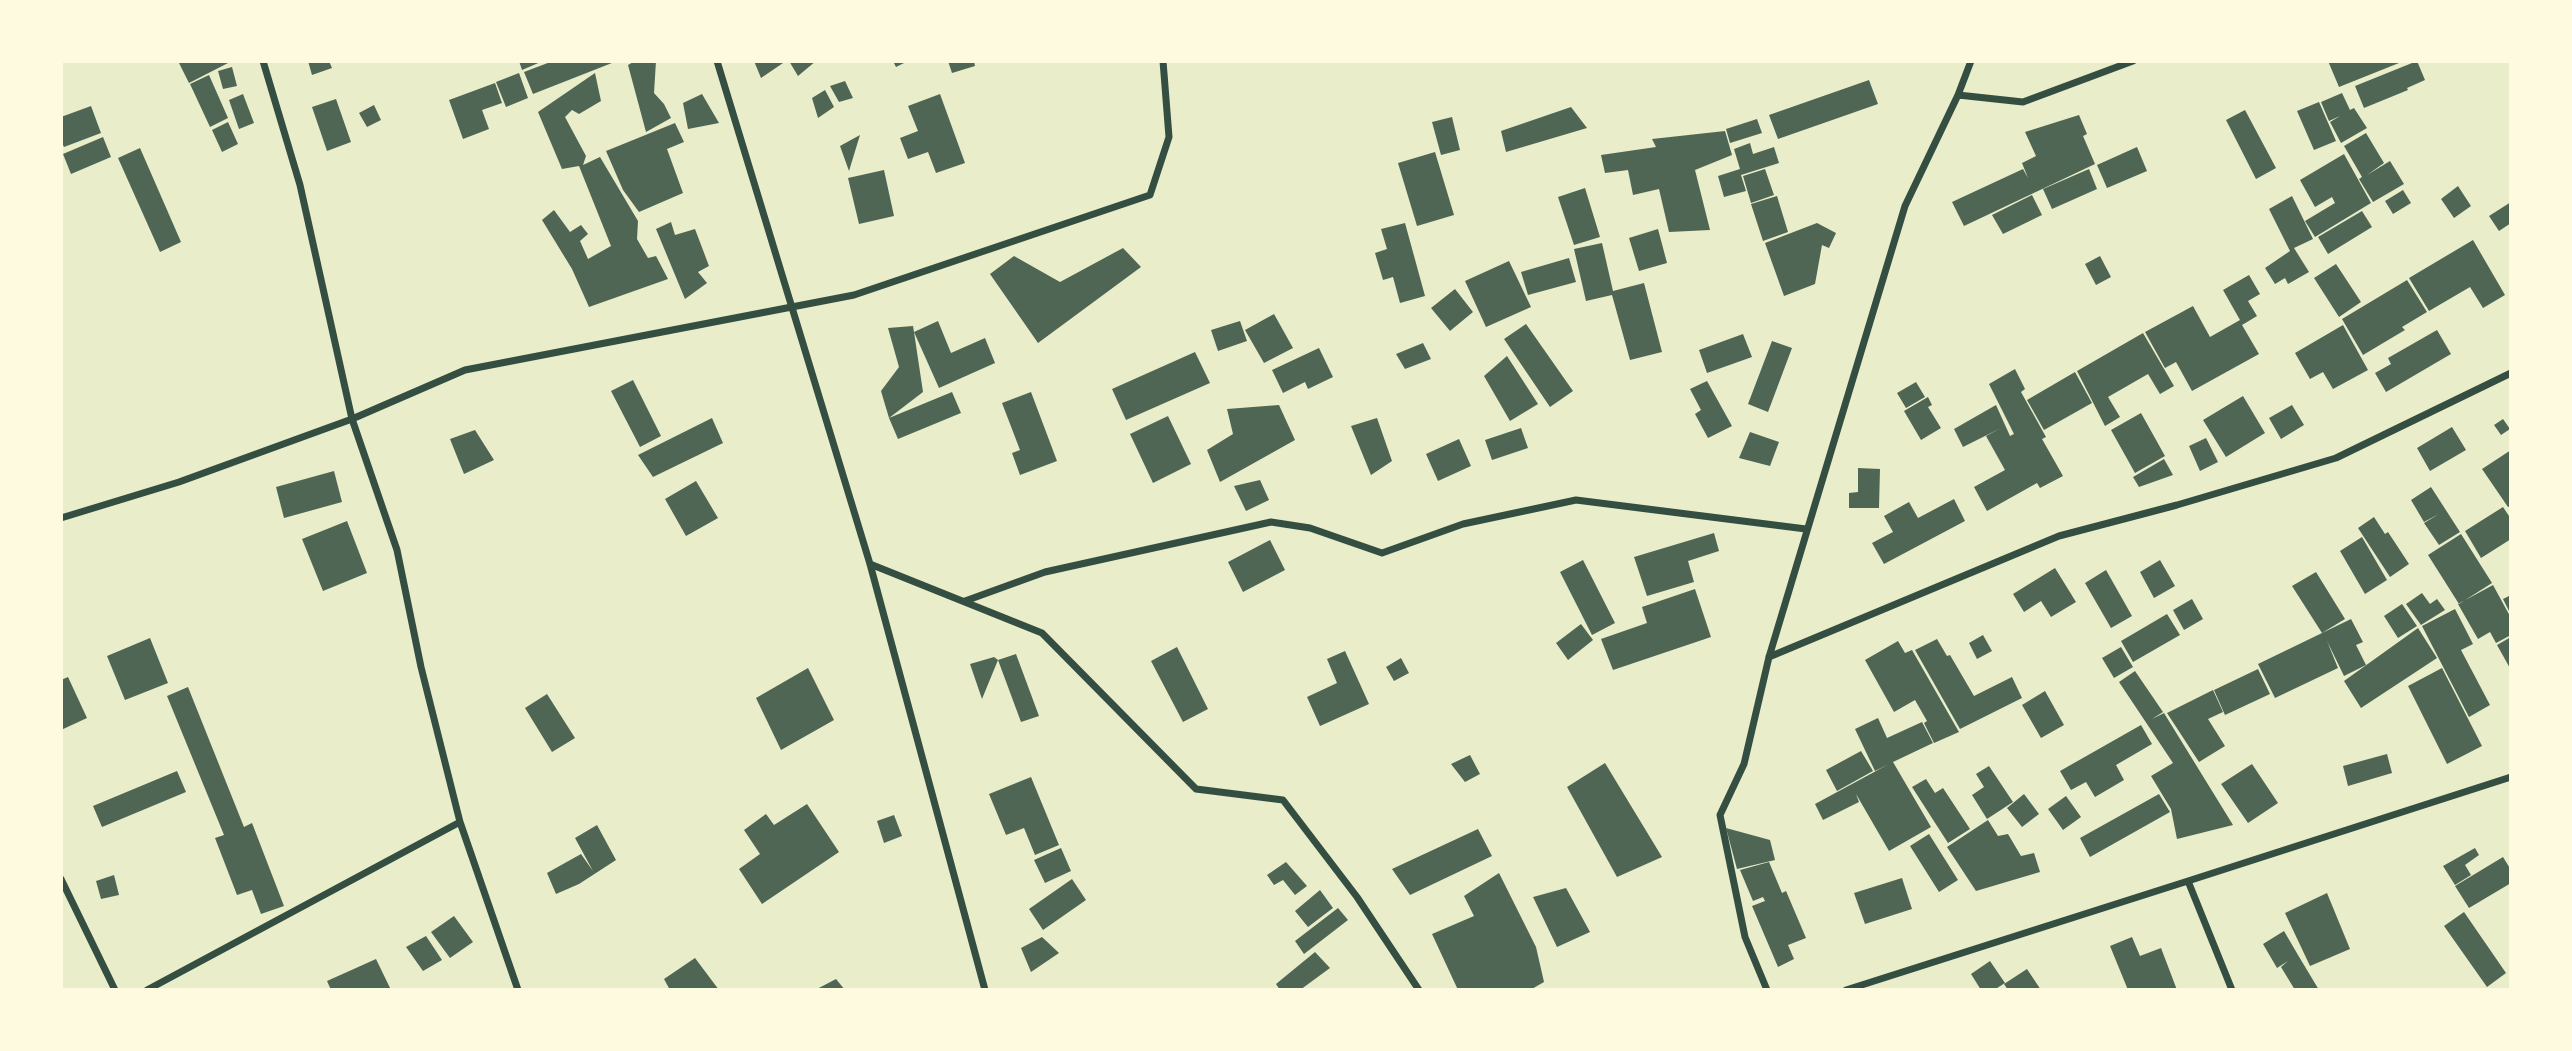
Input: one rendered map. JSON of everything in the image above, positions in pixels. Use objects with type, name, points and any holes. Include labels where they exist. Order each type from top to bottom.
[{"type":"street","points":[[263,61],[300,185],[352,419],[397,550],[421,667],[460,822],[518,990]]},
{"type":"street","points":[[717,61],[870,564],[985,990]]},
{"type":"street","points":[[61,518],[179,482],[352,419],[465,370],[791,305],[854,295],[1150,195],[1169,137],[1163,61]]},
{"type":"street","points":[[1767,990],[1745,937],[1720,815],[1744,764],[1769,657],[1905,206],[1958,95],[1971,61]]},
{"type":"street","points":[[1958,95],[2023,103],[2133,61]]},
{"type":"street","points":[[1769,657],[2059,536],[2177,505],[2336,458],[2511,373]]},
{"type":"street","points":[[965,601],[1045,572],[1271,523],[1310,528],[1382,553],[1463,524],[1576,500],[1806,529]]},
{"type":"street","points":[[870,564],[1042,633],[1196,789],[1283,800],[1357,897],[1419,990]]},
{"type":"street","points":[[1846,990],[2511,777]]},
{"type":"street","points":[[147,990],[460,822]]},
{"type":"street","points":[[61,879],[116,990]]},
{"type":"street","points":[[2188,881],[2232,990]]},
{"type":"building","points":[[178,61],[232,61],[189,83]]},
{"type":"building","points":[[308,61],[329,61],[332,68],[312,75]]},
{"type":"building","points":[[519,61],[543,61],[522,70]]},
{"type":"building","points":[[553,61],[617,61],[533,94],[524,72]]},
{"type":"building","points":[[635,61],[656,61],[654,93],[671,118],[646,132],[628,65]]},
{"type":"building","points":[[754,61],[786,61],[761,78]]},
{"type":"building","points":[[789,61],[816,61],[798,76]]},
{"type":"building","points":[[893,61],[908,61],[896,67]]},
{"type":"building","points":[[948,61],[974,61],[975,66],[952,73]]},
{"type":"building","points":[[2328,61],[2404,61],[2339,87]]},
{"type":"building","points":[[2417,61],[2425,80],[2364,108],[2355,86]]},
{"type":"building","points":[[232,67],[237,86],[223,89],[218,71]]},
{"type":"building","points":[[519,73],[528,98],[506,107],[496,82]]},
{"type":"building","points":[[595,73],[601,101],[579,114],[572,110],[565,117],[586,156],[583,165],[600,157],[638,221],[637,239],[648,258],[656,256],[668,279],[589,307],[572,269],[542,220],[554,210],[570,232],[581,225],[588,234],[580,241],[588,259],[611,246],[579,166],[562,169],[538,112]]},
{"type":"building","points":[[209,75],[228,118],[210,127],[190,84]]},
{"type":"building","points":[[1869,80],[1878,104],[1778,139],[1769,115]]},
{"type":"building","points":[[845,81],[853,98],[839,102],[830,86]]},
{"type":"building","points":[[495,83],[502,103],[482,110],[489,129],[463,139],[449,100]]},
{"type":"building","points":[[825,90],[834,107],[818,118],[812,98]]},
{"type":"building","points":[[2342,93],[2350,110],[2354,108],[2367,128],[2341,143],[2330,122],[2340,116],[2329,121],[2321,102]]},
{"type":"building","points":[[243,94],[254,123],[239,129],[229,100]]},
{"type":"building","points":[[702,94],[719,123],[688,129],[683,103]]},
{"type":"building","points":[[940,94],[965,163],[936,173],[928,152],[908,159],[900,138],[918,131],[908,106]]},
{"type":"building","points":[[336,99],[351,142],[327,151],[312,107]]},
{"type":"building","points":[[2319,102],[2336,141],[2314,150],[2297,111]]},
{"type":"building","points":[[374,105],[381,120],[367,127],[359,113]]},
{"type":"building","points":[[91,106],[101,133],[64,147],[61,141],[61,117]]},
{"type":"building","points":[[1571,107],[1587,128],[1506,152],[1501,131]]},
{"type":"building","points":[[2245,110],[2276,168],[2256,179],[2226,120]]},
{"type":"building","points":[[2079,115],[2087,134],[2083,136],[2095,164],[1964,226],[1952,202],[2023,169],[2028,178],[2022,163],[2036,156],[2025,132]]},
{"type":"building","points":[[1452,117],[1460,150],[1441,155],[1432,122]]},
{"type":"building","points":[[1757,119],[1762,133],[1730,143],[1726,129]]},
{"type":"building","points":[[228,122],[238,144],[222,152],[212,130]]},
{"type":"building","points":[[675,123],[684,142],[667,149],[683,193],[639,212],[623,190],[606,151]]},
{"type":"building","points":[[1725,131],[1732,155],[1695,170],[1710,230],[1669,232],[1659,189],[1633,195],[1628,170],[1605,173],[1601,155],[1656,147],[1652,139]]},
{"type":"building","points":[[2366,133],[2384,163],[2367,175],[2390,161],[2404,184],[2373,202],[2344,146]]},
{"type":"building","points":[[860,135],[849,171],[840,146]]},
{"type":"building","points":[[103,137],[111,157],[71,174],[63,154]]},
{"type":"building","points":[[1750,143],[1753,154],[1774,147],[1779,163],[1741,175],[1746,191],[1724,197],[1718,176],[1740,169],[1734,149]]},
{"type":"building","points":[[2137,147],[2147,171],[2107,188],[2097,165]]},
{"type":"building","points":[[140,148],[181,242],[160,252],[118,158]]},
{"type":"building","points":[[1435,152],[1454,215],[1417,226],[1398,163]]},
{"type":"building","points":[[2344,154],[2371,203],[2315,237],[2305,221],[2335,203],[2332,197],[2315,207],[2300,180]]},
{"type":"building","points":[[1765,169],[1774,195],[1751,203],[1743,176]]},
{"type":"building","points":[[2089,169],[2097,189],[2052,209],[2043,189]]},
{"type":"building","points":[[884,170],[894,216],[859,224],[848,178]]},
{"type":"building","points":[[2458,186],[2471,206],[2454,218],[2441,199]]},
{"type":"building","points":[[1585,188],[1600,237],[1574,245],[1558,197]]},
{"type":"building","points":[[2403,190],[2411,203],[2393,214],[2385,201]]},
{"type":"building","points":[[2032,195],[2042,215],[2003,234],[1992,215]]},
{"type":"building","points":[[1777,196],[1788,232],[1763,241],[1751,204]]},
{"type":"building","points":[[2292,196],[2313,239],[2294,248],[2309,272],[2288,284],[2285,278],[2275,284],[2265,268],[2290,251],[2269,209]]},
{"type":"building","points":[[2511,202],[2511,223],[2499,231],[2489,216]]},
{"type":"building","points":[[2362,211],[2372,227],[2328,254],[2318,237]]},
{"type":"building","points":[[671,222],[675,235],[695,229],[709,266],[698,272],[707,283],[685,299],[656,229]]},
{"type":"building","points":[[1405,223],[1425,296],[1400,303],[1393,277],[1383,280],[1375,253],[1387,249],[1381,229]]},
{"type":"building","points":[[1817,223],[1836,233],[1829,248],[1822,245],[1815,284],[1784,296],[1765,243]]},
{"type":"building","points":[[1658,229],[1667,263],[1639,271],[1629,238]]},
{"type":"building","points":[[2473,240],[2505,295],[2483,308],[2470,287],[2429,311],[2409,278]]},
{"type":"building","points":[[1602,243],[1613,291],[1644,283],[1662,352],[1630,360],[1612,295],[1586,301],[1574,249]]},
{"type":"building","points":[[1123,248],[1141,267],[1038,343],[990,274],[1014,256],[1060,282]]},
{"type":"building","points":[[2100,256],[2111,277],[2096,285],[2085,264]]},
{"type":"building","points":[[1569,258],[1576,282],[1528,295],[1521,272]]},
{"type":"building","points":[[1509,261],[1531,307],[1486,327],[1465,281]]},
{"type":"building","points":[[2336,264],[2361,302],[2339,317],[2314,278]]},
{"type":"building","points":[[2249,275],[2260,294],[2248,301],[2257,316],[2242,325],[2259,354],[2192,391],[2176,362],[2165,368],[2145,332],[2193,306],[2210,337],[2240,320],[2223,290]]},
{"type":"building","points":[[2407,280],[2427,312],[2402,327],[2405,330],[2363,355],[2342,319]]},
{"type":"building","points":[[1455,289],[1473,312],[1450,331],[1431,308]]},
{"type":"building","points":[[1274,314],[1293,348],[1264,363],[1245,330]]},
{"type":"building","points":[[938,321],[951,353],[985,338],[995,363],[939,388],[914,332]]},
{"type":"building","points":[[1240,321],[1247,341],[1218,351],[1211,330]]},
{"type":"building","points":[[1526,324],[1573,391],[1550,407],[1504,339]]},
{"type":"building","points":[[2343,325],[2368,370],[2333,389],[2323,372],[2310,379],[2295,353]]},
{"type":"building","points":[[913,326],[923,392],[889,418],[881,391],[899,367],[888,328]]},
{"type":"building","points":[[2437,330],[2451,354],[2386,392],[2375,373],[2391,364],[2388,358]]},
{"type":"building","points":[[2143,333],[2174,386],[2160,394],[2148,374],[2108,397],[2120,417],[2105,426],[2077,371]]},
{"type":"building","points":[[1743,334],[1752,357],[1707,373],[1699,350]]},
{"type":"building","points":[[1772,341],[1792,348],[1768,412],[1748,404]]},
{"type":"building","points":[[1423,343],[1431,359],[1405,369],[1396,354]]},
{"type":"building","points":[[1319,348],[1333,377],[1308,389],[1305,382],[1283,393],[1272,370]]},
{"type":"building","points":[[1195,352],[1210,383],[1126,420],[1112,389]]},
{"type":"building","points":[[1507,356],[1538,404],[1510,421],[1484,376]]},
{"type":"building","points":[[2015,369],[2025,389],[2021,392],[2046,437],[2042,439],[2063,476],[2040,488],[2037,483],[1987,511],[1974,487],[2005,470],[1986,436],[2001,428],[1963,447],[1954,429],[1996,405],[2010,436],[2014,434],[1989,384]]},
{"type":"building","points":[[2075,372],[2092,403],[2044,430],[2027,400]]},
{"type":"building","points":[[633,380],[661,436],[640,447],[611,391]]},
{"type":"building","points":[[1707,381],[1732,426],[1708,438],[1695,414],[1701,410],[1690,389]]},
{"type":"building","points":[[1916,382],[1925,397],[1906,408],[1897,393]]},
{"type":"building","points":[[952,392],[961,413],[898,439],[889,418]]},
{"type":"building","points":[[1031,392],[1057,461],[1020,475],[1012,453],[1020,450],[1002,403]]},
{"type":"building","points":[[2243,396],[2265,433],[2226,457],[2203,420]]},
{"type":"building","points":[[1928,397],[1932,405],[1928,407],[1941,428],[1921,440],[1904,411]]},
{"type":"building","points":[[1279,405],[1295,440],[1220,482],[1207,450],[1233,434],[1227,409]]},
{"type":"building","points":[[2292,405],[2304,425],[2281,439],[2269,418]]},
{"type":"building","points":[[2141,413],[2165,456],[2135,473],[2111,430]]},
{"type":"building","points":[[1168,416],[1191,464],[1153,483],[1130,434]]},
{"type":"building","points":[[712,418],[723,443],[653,477],[638,455]]},
{"type":"building","points":[[1377,418],[1392,461],[1371,475],[1351,426]]},
{"type":"building","points":[[2503,419],[2510,429],[2501,435],[2494,425]]},
{"type":"building","points":[[2452,427],[2466,450],[2430,471],[2417,448]]},
{"type":"building","points":[[1521,428],[1528,448],[1492,460],[1485,440]]},
{"type":"building","points":[[475,430],[494,460],[464,474],[450,439]]},
{"type":"building","points":[[1750,432],[1779,442],[1770,466],[1739,458]]},
{"type":"building","points":[[2206,438],[2218,462],[2200,471],[2189,446]]},
{"type":"building","points":[[1459,439],[1471,466],[1438,481],[1426,454]]},
{"type":"building","points":[[2511,450],[2511,506],[2508,507],[2482,469]]},
{"type":"building","points":[[2164,459],[2173,475],[2139,487],[2133,477]]},
{"type":"building","points":[[1858,468],[1880,469],[1879,508],[1849,508],[1849,493],[1858,492]]},
{"type":"building","points":[[334,471],[342,502],[284,518],[276,487]]},
{"type":"building","points":[[1260,480],[1269,500],[1246,511],[1234,486]]},
{"type":"building","points":[[696,481],[718,518],[686,536],[665,499]]},
{"type":"building","points":[[2431,487],[2460,532],[2439,545],[2424,523],[2439,514],[2424,522],[2411,500]]},
{"type":"building","points":[[1954,499],[1965,521],[1884,564],[1872,543],[1893,532],[1884,516],[1909,502],[1918,518]]},
{"type":"building","points":[[2503,507],[2511,519],[2511,539],[2481,558],[2465,531]]},
{"type":"building","points":[[2374,517],[2385,534],[2388,532],[2409,564],[2390,577],[2358,528]]},
{"type":"building","points":[[347,521],[367,573],[323,591],[302,539]]},
{"type":"building","points":[[1714,533],[1719,551],[1688,561],[1694,582],[1647,596],[1634,557]]},
{"type":"building","points":[[2461,534],[2492,583],[2459,604],[2428,555]]},
{"type":"building","points":[[2362,537],[2387,580],[2365,594],[2340,551]]},
{"type":"building","points":[[1270,540],[1285,570],[1243,592],[1228,562]]},
{"type":"building","points":[[1583,560],[1615,623],[1592,635],[1560,572]]},
{"type":"building","points":[[2160,560],[2175,586],[2154,598],[2140,572]]},
{"type":"building","points":[[2055,568],[2076,602],[2051,617],[2041,601],[2024,612],[2013,594]]},
{"type":"building","points":[[2106,570],[2132,616],[2111,628],[2085,583]]},
{"type":"building","points":[[2316,572],[2345,619],[2322,633],[2292,586]]},
{"type":"building","points":[[2493,585],[2511,618],[2511,635],[2496,643],[2490,632],[2478,639],[2458,604]]},
{"type":"building","points":[[1695,589],[1711,637],[1613,670],[1601,639],[1647,623],[1642,607]]},
{"type":"building","points":[[2422,593],[2430,604],[2437,599],[2445,610],[2421,625],[2406,604]]},
{"type":"building","points":[[2511,595],[2511,615],[2503,599]]},
{"type":"building","points":[[2192,599],[2203,619],[2184,630],[2173,610]]},
{"type":"building","points":[[2402,604],[2417,626],[2398,638],[2384,616]]},
{"type":"building","points":[[2455,609],[2473,644],[2461,650],[2490,705],[2469,717],[2422,626]]},
{"type":"building","points":[[2167,614],[2180,635],[2133,662],[2121,641]]},
{"type":"building","points":[[2351,619],[2363,642],[2356,645],[2366,665],[2344,676],[2327,641],[2338,668],[2275,698],[2258,664]]},
{"type":"building","points":[[1581,624],[1593,640],[1568,660],[1556,643]]},
{"type":"building","points":[[2418,628],[2437,658],[2361,708],[2344,681]]},
{"type":"building","points":[[1983,635],[1992,651],[1977,659],[1969,643]]},
{"type":"building","points":[[2511,637],[2511,670],[2497,645]]},
{"type":"building","points":[[150,638],[168,683],[125,700],[107,656]]},
{"type":"building","points":[[1937,639],[1947,656],[1950,655],[1974,696],[2012,677],[2022,698],[1960,729],[1915,650]]},
{"type":"building","points":[[1898,641],[1905,653],[1912,650],[1959,732],[1934,743],[1924,723],[1927,721],[1915,700],[1894,712],[1865,660]]},
{"type":"building","points":[[1177,647],[1208,709],[1183,722],[1151,661]]},
{"type":"building","points":[[2121,647],[2133,667],[2114,678],[2102,658]]},
{"type":"building","points":[[1345,651],[1369,704],[1320,726],[1307,697],[1337,683],[1327,659]]},
{"type":"building","points":[[1016,654],[1039,716],[1021,722],[998,660]]},
{"type":"building","points":[[994,657],[998,660],[982,699],[970,664]]},
{"type":"building","points":[[1401,658],[1409,673],[1394,681],[1386,667]]},
{"type":"building","points":[[808,668],[834,720],[781,750],[756,698]]},
{"type":"building","points":[[2442,668],[2482,746],[2447,764],[2408,686]]},
{"type":"building","points":[[2258,669],[2270,694],[2225,715],[2214,690]]},
{"type":"building","points":[[2135,671],[2163,712],[2152,719],[2164,713],[2233,825],[2177,839],[2171,809],[2151,776],[2173,763],[2119,682]]},
{"type":"building","points":[[68,677],[87,718],[61,730],[61,680]]},
{"type":"building","points":[[188,687],[244,827],[252,823],[284,906],[261,914],[252,890],[237,895],[215,838],[224,835],[167,696]]},
{"type":"building","points":[[2213,690],[2223,712],[2208,719],[2225,746],[2199,762],[2167,713]]},
{"type":"building","points":[[2045,691],[2064,725],[2041,738],[2022,705]]},
{"type":"building","points":[[547,694],[575,738],[552,752],[525,708]]},
{"type":"building","points":[[1878,718],[1887,738],[1922,722],[1933,743],[1893,762],[1931,827],[1889,851],[1856,794],[1859,802],[1823,820],[1815,804],[1889,764],[1875,771],[1855,729]]},
{"type":"building","points":[[2141,725],[2152,744],[2116,765],[2124,780],[2095,797],[2086,782],[2071,790],[2060,771]]},
{"type":"building","points":[[1861,751],[1873,771],[1837,791],[1826,770]]},
{"type":"building","points":[[2387,754],[2392,773],[2348,786],[2343,766]]},
{"type":"building","points":[[1470,755],[1480,774],[1465,782],[1451,764]]},
{"type":"building","points":[[1605,763],[1662,857],[1617,877],[1567,787]]},
{"type":"building","points":[[2252,764],[2278,803],[2248,823],[2221,784]]},
{"type":"building","points":[[1989,766],[2013,802],[1987,819],[1972,795],[1984,787],[1976,774]]},
{"type":"building","points":[[177,771],[186,792],[102,827],[93,806]]},
{"type":"building","points":[[1031,777],[1059,845],[1035,855],[1024,828],[1006,835],[989,794]]},
{"type":"building","points":[[1926,779],[1935,793],[1943,788],[1970,829],[1948,843],[1912,787]]},
{"type":"building","points":[[2024,794],[2039,814],[2022,827],[2007,808]]},
{"type":"building","points":[[2159,794],[2170,812],[2090,857],[2080,838]]},
{"type":"building","points":[[2066,796],[2081,817],[2063,830],[2048,809]]},
{"type":"building","points":[[807,804],[839,852],[762,904],[739,869],[760,854],[744,830],[766,814],[774,825]]},
{"type":"building","points":[[894,815],[902,836],[884,843],[877,821]]},
{"type":"building","points":[[1988,820],[1998,836],[2008,834],[2021,856],[2034,853],[2040,872],[1976,891],[1947,847]]},
{"type":"building","points":[[597,825],[616,860],[579,884],[556,894],[547,873],[581,854],[593,871],[575,838]]},
{"type":"building","points":[[1726,828],[1770,840],[1775,860],[1737,869]]},
{"type":"building","points":[[1478,829],[1492,856],[1410,895],[1392,869]]},
{"type":"building","points":[[1929,834],[1958,880],[1939,892],[1910,846]]},
{"type":"building","points":[[1061,848],[1071,871],[1045,883],[1034,860]]},
{"type":"building","points":[[2475,848],[2479,855],[2465,865],[2471,875],[2455,885],[2443,866]]},
{"type":"building","points":[[2503,857],[2511,870],[2511,883],[2469,908],[2455,886]]},
{"type":"building","points":[[1286,862],[1307,886],[1295,895],[1283,880],[1274,885],[1267,875]]},
{"type":"building","points":[[1769,862],[1782,893],[1786,891],[1806,938],[1788,945],[1794,959],[1778,967],[1752,906],[1765,901],[1763,897],[1753,901],[1740,870]]},
{"type":"building","points":[[1499,873],[1536,947],[1544,982],[1530,990],[1458,990],[1432,934],[1474,916],[1464,896]]},
{"type":"building","points":[[114,875],[119,895],[101,899],[96,881]]},
{"type":"building","points":[[1902,878],[1912,909],[1865,924],[1854,893]]},
{"type":"building","points":[[1072,879],[1086,900],[1043,930],[1029,909]]},
{"type":"building","points":[[1566,888],[1590,932],[1557,947],[1533,897]]},
{"type":"building","points":[[1320,890],[1333,908],[1308,927],[1295,911]]},
{"type":"building","points":[[2327,893],[2350,949],[2310,966],[2285,913]]},
{"type":"building","points":[[1338,908],[1348,920],[1304,954],[1295,941]]},
{"type":"building","points":[[2464,912],[2506,973],[2487,987],[2444,926]]},
{"type":"building","points":[[454,916],[473,942],[450,958],[431,932]]},
{"type":"building","points":[[2284,931],[2319,990],[2295,990],[2281,967],[2288,961],[2277,968],[2263,944]]},
{"type":"building","points":[[426,936],[442,960],[423,971],[406,947]]},
{"type":"building","points":[[1042,937],[1059,953],[1031,972],[1021,948]]},
{"type":"building","points":[[2132,937],[2140,956],[2161,948],[2177,990],[2128,990],[2110,946]]},
{"type":"building","points":[[1315,952],[1330,968],[1300,990],[1280,990],[1276,984]]},
{"type":"building","points":[[695,958],[719,990],[670,990],[664,979]]},
{"type":"building","points":[[376,959],[391,990],[331,990],[327,981]]},
{"type":"building","points":[[1990,961],[2005,983],[1994,990],[1981,990],[1971,974]]},
{"type":"building","points":[[2027,969],[2041,990],[2008,990],[2004,984]]},
{"type":"building","points":[[836,979],[845,990],[815,990]]}]
